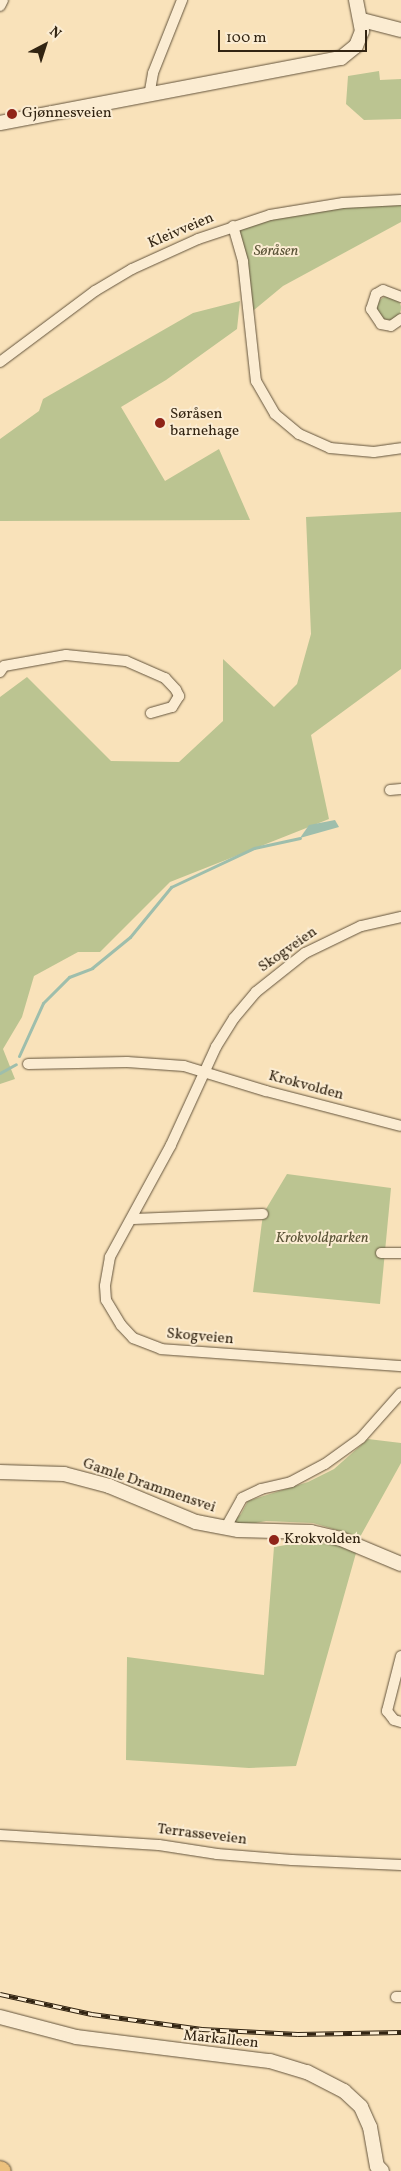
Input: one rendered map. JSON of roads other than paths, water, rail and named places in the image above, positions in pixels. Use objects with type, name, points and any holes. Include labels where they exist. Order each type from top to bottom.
[{"type":"main road","points":[[0,123],[329,62],[351,52],[362,26],[356,0]]},
{"type":"main road","points":[[362,26],[401,31]]},
{"type":"main road","name":"Gamle Drammensvei","points":[[0,1472],[64,1474],[109,1486],[196,1522],[225,1528],[311,1532],[350,1542],[401,1564]]},
{"type":"main road","name":"Markalleen","points":[[0,2017],[76,2037],[270,2062],[307,2072],[344,2091],[362,2107],[370,2128],[377,2166],[382,2171]]},
{"type":"street","points":[[0,6],[3,0]]},
{"type":"street","points":[[149,96],[153,73],[182,0]]},
{"type":"street","name":"Kleivveien","points":[[0,362],[95,291],[171,250],[233,226],[310,207],[401,200]]},
{"type":"street","points":[[233,226],[243,262],[256,381],[275,414],[299,434],[330,448],[374,452],[401,448]]},
{"type":"street","points":[[401,296],[383,290],[376,294],[371,309],[382,324],[391,326],[401,318]]},
{"type":"street","points":[[0,672],[4,666],[66,655],[126,661],[165,678],[176,690],[178,696],[172,707],[151,713]]},
{"type":"street","points":[[390,790],[401,789]]},
{"type":"street","name":"Skogveien","points":[[401,916],[361,926],[329,940],[276,974],[234,1018],[204,1072],[171,1146],[110,1257],[105,1286],[106,1300],[113,1314],[133,1338],[145,1344],[183,1351],[401,1366]]},
{"type":"street","points":[[28,1064],[126,1062],[184,1066],[204,1072]]},
{"type":"street","name":"Krokvolden","points":[[204,1072],[401,1126]]},
{"type":"street","points":[[132,1219],[263,1214]]},
{"type":"street","points":[[381,1253],[401,1254]]},
{"type":"street","points":[[225,1528],[242,1498],[261,1489],[291,1482],[325,1464],[361,1438],[401,1393]]},
{"type":"street","points":[[401,1656],[387,1711],[394,1720],[401,1722]]},
{"type":"street","name":"Terrasseveien","points":[[0,1835],[160,1845],[217,1854],[292,1860],[401,1865]]},
{"type":"waterway","points":[[19,1056],[43,1003],[69,977],[92,968],[130,937],[171,887],[254,848],[300,838]]},
{"type":"waterway","points":[[0,1073],[16,1064]]},
{"type":"railway","points":[[0,1994],[92,2014],[202,2029],[298,2034],[401,2032]]},
{"type":"place","name":"Gjønnesveien","points":[[12,114]]},
{"type":"place","name":"Søråsen barnehage","points":[[160,423]]},
{"type":"place","name":"Krokvolden","points":[[274,1540]]},
{"type":"park label","name":"Søråsen","points":[[276,252]]},
{"type":"park label","name":"Krokvoldparken","points":[[322,1239]]}]
